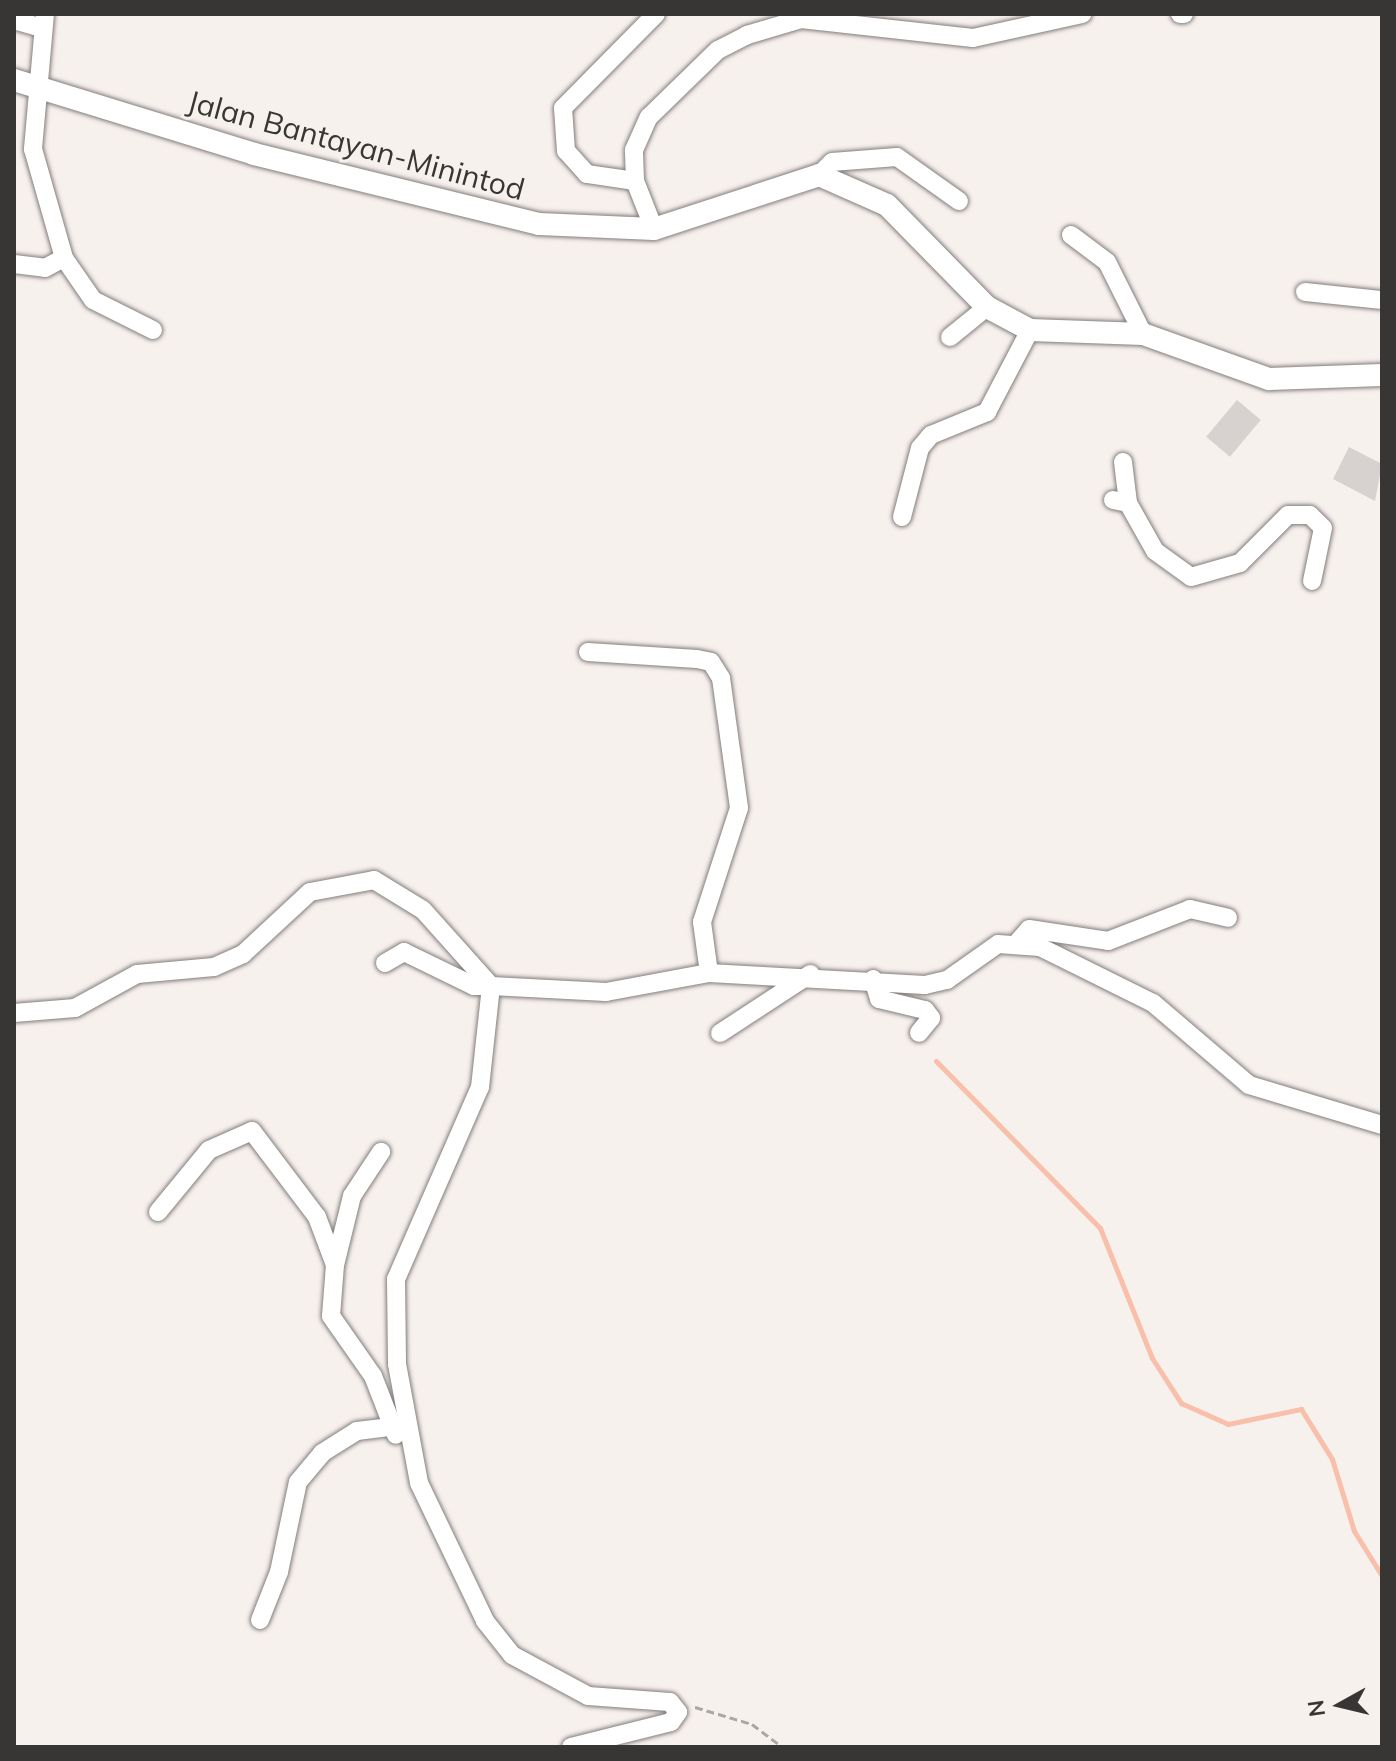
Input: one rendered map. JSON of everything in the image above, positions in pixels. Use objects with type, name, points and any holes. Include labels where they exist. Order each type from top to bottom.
[{"type":"main road","name":"Jalan Bantayan-Minintod","points":[[14,80],[425,200],[539,224],[654,229],[819,175]]},
{"type":"main road","points":[[819,175],[887,205],[987,307],[1030,330],[1143,334],[1256,377],[1323,382],[1382,375]]},
{"type":"street","points":[[635,181],[587,174],[566,151],[563,108],[656,14]]},
{"type":"street","points":[[654,229],[635,181],[634,150],[649,117],[718,50],[805,17],[973,38],[1082,14]]},
{"type":"street","points":[[14,20],[44,21],[33,149],[64,258],[93,300],[153,330]]},
{"type":"street","points":[[819,175],[832,162],[897,157],[959,201]]},
{"type":"street","points":[[1071,235],[1107,262],[1143,334]]},
{"type":"street","points":[[14,264],[45,268],[64,258]]},
{"type":"street","points":[[1305,292],[1382,303]]},
{"type":"street","points":[[950,337],[987,307]]},
{"type":"street","points":[[902,517],[920,448],[931,435],[987,412],[1030,330]]},
{"type":"street","points":[[1123,462],[1120,502],[1155,551],[1191,577],[1240,563],[1288,515],[1310,515],[1323,528],[1312,581]]},
{"type":"street","points":[[588,652],[697,659],[711,662],[721,678],[739,808],[702,922],[709,973]]},
{"type":"street","points":[[14,1013],[75,1008],[137,974],[214,967],[243,954],[310,892],[352,880],[374,880],[423,910],[491,986],[480,1087],[396,1279],[407,1438],[419,1483],[485,1621],[512,1655],[588,1696],[675,1704],[671,1722],[571,1747]]},
{"type":"street","points":[[1017,943],[1029,929],[1108,941],[1190,909],[1228,918]]},
{"type":"street","points":[[385,963],[404,952],[474,986],[606,992],[709,973],[947,980],[998,944],[1017,943],[1153,1003],[1249,1085],[1382,1125]]},
{"type":"street","points":[[720,1033],[810,974]]},
{"type":"street","points":[[873,979],[879,999],[925,1010],[931,1018],[919,1033]]},
{"type":"street","points":[[158,1212],[209,1150],[252,1131],[317,1217],[335,1265]]},
{"type":"street","points":[[381,1152],[352,1196],[335,1265],[331,1316],[373,1376],[389,1427]]},
{"type":"street","points":[[260,1620],[279,1572],[298,1482],[322,1453],[357,1431],[389,1427],[407,1438]]},
{"type":"path","points":[[675,1704],[752,1724],[782,1747]]},
{"type":"building","points":[[1237,400],[1261,420],[1230,457],[1206,437]]},
{"type":"building","points":[[1349,447],[1382,464],[1375,501],[1333,479]]},
{"type":"waterway","points":[[936,1061],[1100,1228],[1152,1358],[1181,1403],[1228,1424],[1301,1409],[1332,1459],[1354,1531],[1382,1576]]}]
